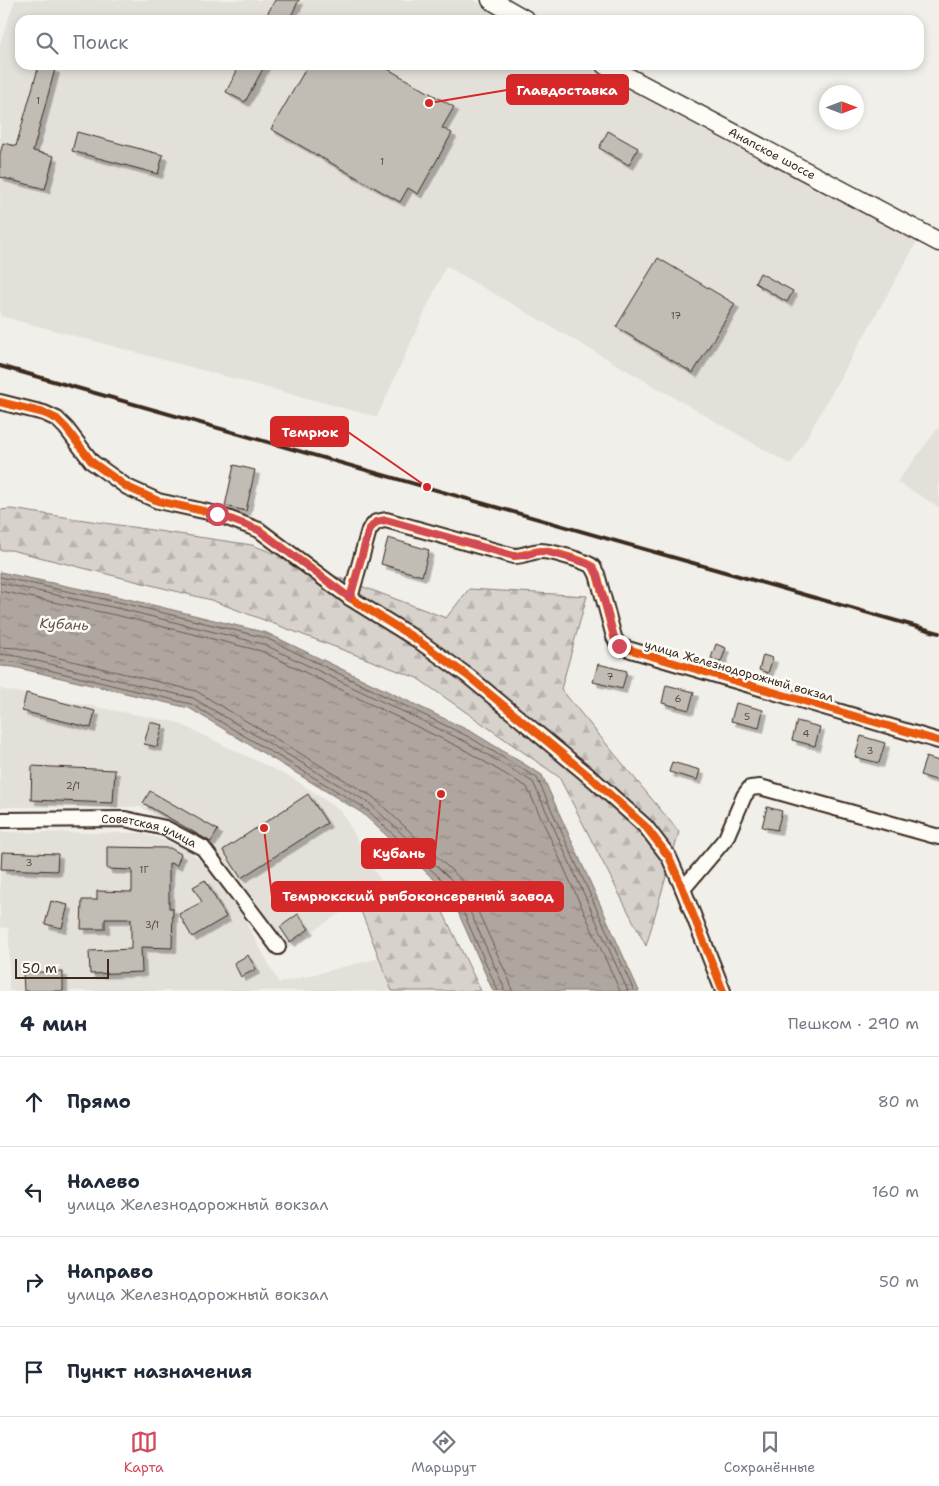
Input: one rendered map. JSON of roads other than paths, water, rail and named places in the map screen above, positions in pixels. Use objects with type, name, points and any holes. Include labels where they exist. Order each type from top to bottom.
[{"type":"street","points":[[491,0],[517,15]]},
{"type":"street","name":"Анапское шоссе","points":[[614,70],[939,242]]},
{"type":"street","points":[[0,402],[44,413],[57,419],[92,462],[127,487],[158,502],[217,514],[258,530],[350,598],[416,639],[468,676],[595,781],[646,827],[669,857],[723,991]]},
{"type":"street","name":"улица Железнодорожный вокзал","points":[[350,598],[369,530],[376,522],[386,520],[514,556],[540,551],[548,552],[586,563],[593,567],[597,574],[614,637],[619,646],[939,741]]},
{"type":"street","points":[[683,889],[726,838],[744,796],[750,788],[760,787],[939,837]]},
{"type":"street","name":"Советская улица","points":[[0,820],[125,820],[165,828],[203,848],[278,947]]},
{"type":"water","name":"Кубань","points":[[0,572],[124,598],[267,633],[472,732],[542,775],[639,991],[493,991],[450,894],[362,813],[189,708],[14,667],[0,666]]},
{"type":"railway","points":[[0,366],[939,633]]},
{"type":"place","name":"Главдоставка","points":[[429,103]]},
{"type":"place","name":"Темрюк","points":[[427,487]]},
{"type":"place","name":"Кубань","points":[[441,794]]},
{"type":"place","name":"Темрюкский рыбоконсервный завод","points":[[264,828]]}]
